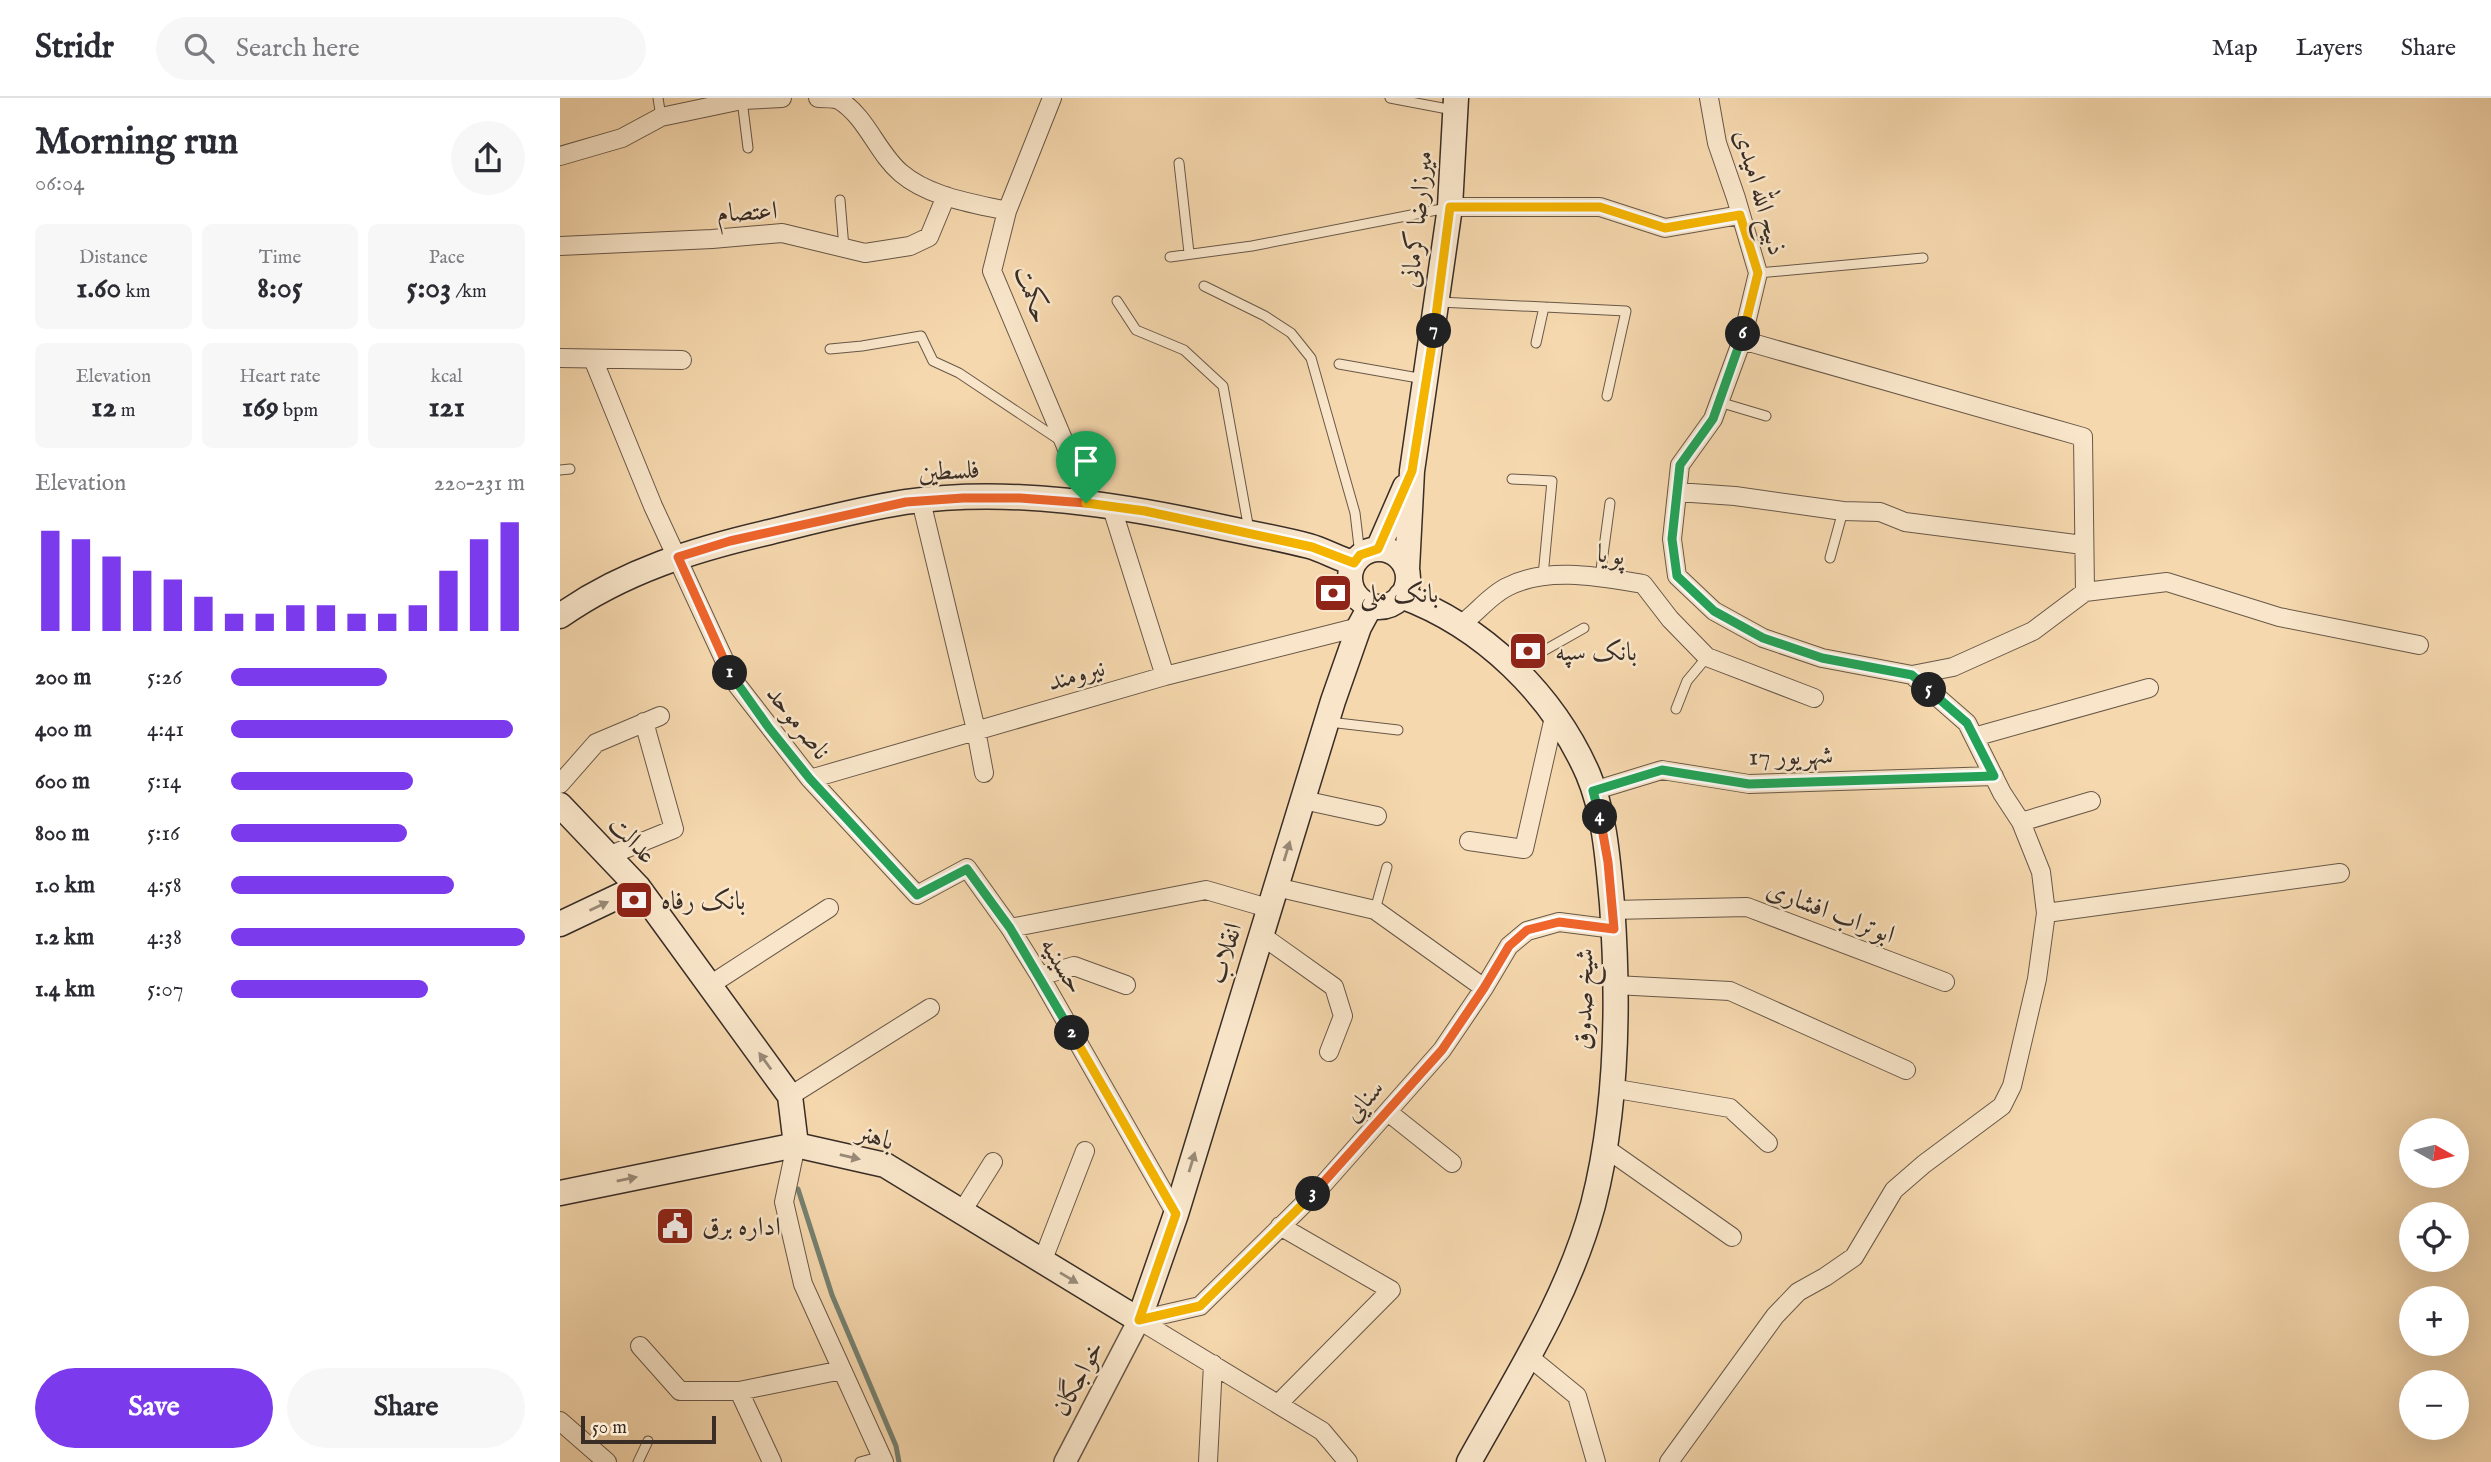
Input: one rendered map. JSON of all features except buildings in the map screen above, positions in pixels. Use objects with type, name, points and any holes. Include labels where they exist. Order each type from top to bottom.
[{"type":"main road","name":"میرزارضا کرمانی","points":[[1412,471],[1450,207],[1456,104]]},
{"type":"main road","points":[[1412,471],[1406,569],[1408,578],[1401,596],[1388,605],[1371,606],[1363,602],[1352,589],[1350,580],[1412,471]]},
{"type":"main road","name":"فلسطین","points":[[560,615],[592,594],[678,557],[730,541],[906,502],[1020,498],[1111,505],[1364,556]]},
{"type":"main road","points":[[1364,556],[1396,554],[1406,569]]},
{"type":"main road","points":[[560,601],[592,594]]},
{"type":"main road","name":"شیخ صدوق","points":[[1401,596],[1421,603],[1487,643],[1513,668],[1554,716],[1588,775],[1593,791],[1608,862],[1613,920],[1616,1016],[1611,1088],[1593,1205],[1565,1284],[1469,1462]]},
{"type":"main road","name":"انقلاب","points":[[1139,1320],[1176,1214],[1327,722],[1359,627],[1371,606]]},
{"type":"main road","name":"عدالت","points":[[560,806],[638,887],[790,1096],[796,1146]]},
{"type":"main road","points":[[560,924],[638,887]]},
{"type":"main road","name":"باهنر","points":[[560,1193],[796,1146],[884,1165],[1139,1320]]},
{"type":"street","points":[[560,156],[622,138],[661,117],[742,100],[782,98]]},
{"type":"street","points":[[818,98],[837,99],[863,122],[901,173],[920,186],[946,196],[1007,211]]},
{"type":"street","name":"حکمت","points":[[1052,98],[1007,211],[992,271],[1065,444],[1086,503]]},
{"type":"street","name":"ذبیح الله امیدی","points":[[1709,98],[1717,143],[1758,273],[1742,340],[1713,419],[1680,465],[1672,539],[1677,576],[1714,611],[1763,638],[1822,658],[1912,675]]},
{"type":"street","name":"اعتصام","points":[[560,246],[782,233],[864,253],[910,246],[929,237],[946,196]]},
{"type":"street","points":[[1450,207],[1600,207],[1665,228],[1740,215]]},
{"type":"street","points":[[1742,340],[2083,437],[2084,592]]},
{"type":"street","points":[[560,358],[682,360]]},
{"type":"street","name":"ناصرموحد","points":[[593,359],[653,506],[734,681],[810,779],[917,895]]},
{"type":"street","points":[[1677,492],[1735,496],[1843,511],[1880,512],[1905,522],[2083,545]]},
{"type":"street","points":[[921,501],[984,773]]},
{"type":"street","points":[[1111,505],[1165,676]]},
{"type":"street","name":"پویا","points":[[1460,625],[1507,587],[1544,576],[1600,577],[1643,584],[1670,619],[1707,657],[1814,698]]},
{"type":"street","points":[[1912,675],[1953,667],[2033,631],[2084,592],[2167,582],[2279,617],[2419,645]]},
{"type":"street","name":"نیرومند","points":[[810,779],[1165,676],[1359,627]]},
{"type":"street","points":[[1669,1462],[1775,1316],[1798,1292],[1854,1257],[1894,1191],[1924,1164],[2002,1106],[2012,1086],[2037,979],[2046,913],[2041,872],[2021,822],[1967,723],[1912,675]]},
{"type":"street","points":[[1974,737],[2149,688]]},
{"type":"street","points":[[1469,841],[1524,849],[1554,716]]},
{"type":"street","points":[[560,784],[596,743],[652,719],[674,829],[608,856]]},
{"type":"street","name":"17 شهریور","points":[[1593,791],[1662,770],[1749,784],[1994,776]]},
{"type":"street","points":[[1303,800],[1377,816]]},
{"type":"street","points":[[2021,822],[2091,802]]},
{"type":"street","name":"حسینیه","points":[[917,895],[967,869],[1010,928],[1040,976],[1176,1214]]},
{"type":"street","points":[[2046,913],[2340,873]]},
{"type":"street","points":[[1010,928],[1206,890],[1375,910],[1484,988]]},
{"type":"street","name":"ابوتراب افشاری","points":[[1613,920],[1747,907],[1945,982]]},
{"type":"street","points":[[710,985],[829,908]]},
{"type":"street","name":"سنایی","points":[[1139,1320],[1200,1306],[1320,1188],[1442,1050],[1509,946],[1527,930],[1559,922],[1613,920]]},
{"type":"street","points":[[1261,935],[1334,987],[1343,1016],[1329,1052]]},
{"type":"street","points":[[1040,976],[1074,966],[1126,985]]},
{"type":"street","points":[[1615,985],[1730,991],[1906,1070]]},
{"type":"street","points":[[790,1096],[930,1007]]},
{"type":"street","points":[[1611,1088],[1730,1108],[1768,1143]]},
{"type":"street","points":[[1388,1112],[1452,1163]]},
{"type":"street","points":[[796,1146],[784,1202],[803,1284],[884,1459]]},
{"type":"street","points":[[1604,1147],[1732,1237]]},
{"type":"street","points":[[1042,1262],[1085,1151]]},
{"type":"street","points":[[961,1213],[993,1162]]},
{"type":"street","points":[[1278,1404],[1391,1290],[1280,1226]]},
{"type":"street","points":[[1139,1320],[1322,1431],[1348,1462]]},
{"type":"street","name":"خواجگان","points":[[1065,1462],[1139,1320]]},
{"type":"street","points":[[640,1346],[680,1391],[739,1391],[842,1370]]},
{"type":"street","points":[[1528,1356],[1577,1396],[1596,1462]]},
{"type":"street","points":[[1208,1462],[1213,1364]]},
{"type":"street","points":[[739,1391],[772,1462]]},
{"type":"street","points":[[560,1421],[607,1462]]},
{"type":"lane","points":[[658,98],[661,117]]},
{"type":"lane","points":[[1390,98],[1456,104]]},
{"type":"lane","points":[[742,100],[748,148]]},
{"type":"lane","points":[[1180,163],[1189,253]]},
{"type":"lane","points":[[840,200],[844,248]]},
{"type":"lane","points":[[1170,257],[1252,246],[1450,207]]},
{"type":"lane","points":[[1758,273],[1923,258]]},
{"type":"lane","points":[[1204,286],[1265,316],[1291,333],[1311,358],[1355,513],[1364,556]]},
{"type":"lane","points":[[1117,301],[1136,330],[1184,350],[1223,386],[1250,533]]},
{"type":"lane","points":[[1437,302],[1626,311],[1607,396]]},
{"type":"lane","points":[[1536,343],[1544,307]]},
{"type":"lane","points":[[830,349],[921,336],[933,360],[960,373],[1065,444]]},
{"type":"lane","points":[[1339,364],[1426,379]]},
{"type":"lane","points":[[1719,402],[1766,415]]},
{"type":"lane","points":[[1512,479],[1552,481],[1544,576]]},
{"type":"lane","points":[[1600,577],[1610,503]]},
{"type":"lane","points":[[1830,558],[1843,511]]},
{"type":"lane","points":[[1513,668],[1584,628]]},
{"type":"lane","points":[[1676,709],[1687,681],[1707,657]]},
{"type":"lane","points":[[1327,722],[1398,730]]},
{"type":"lane","points":[[1375,910],[1387,867]]},
{"type":"lane","points":[[638,1462],[648,1441]]},
{"type":"lane","points":[[860,1462],[884,1459]]},
{"type":"waterway","points":[[798,1189],[832,1295],[896,1446],[899,1462]]},
{"type":"place","name":"بانک ملی","points":[[1333,593]]},
{"type":"place","name":"بانک سپه","points":[[1528,651]]},
{"type":"place","name":"بانک رفاه","points":[[634,900]]},
{"type":"place","name":"اداره برق","points":[[675,1226]]},
{"type":"route","points":[[1450,207],[1600,207],[1665,228],[1740,215],[1758,273],[1742,340],[1713,419],[1680,465],[1672,539],[1677,576],[1714,611],[1763,638],[1822,658],[1912,675],[1967,723],[1994,776],[1749,784],[1662,770],[1593,791],[1598,804],[1608,862],[1614,929],[1559,922],[1527,930],[1509,946],[1442,1050],[1320,1188],[1200,1306],[1139,1320],[1176,1214],[1040,976],[1010,928],[967,869],[917,895],[810,779],[734,681],[678,557],[730,541],[906,502],[1020,498],[1086,503],[1145,511],[1312,547],[1354,563],[1368,550],[1378,549],[1412,471],[1450,207]]}]
